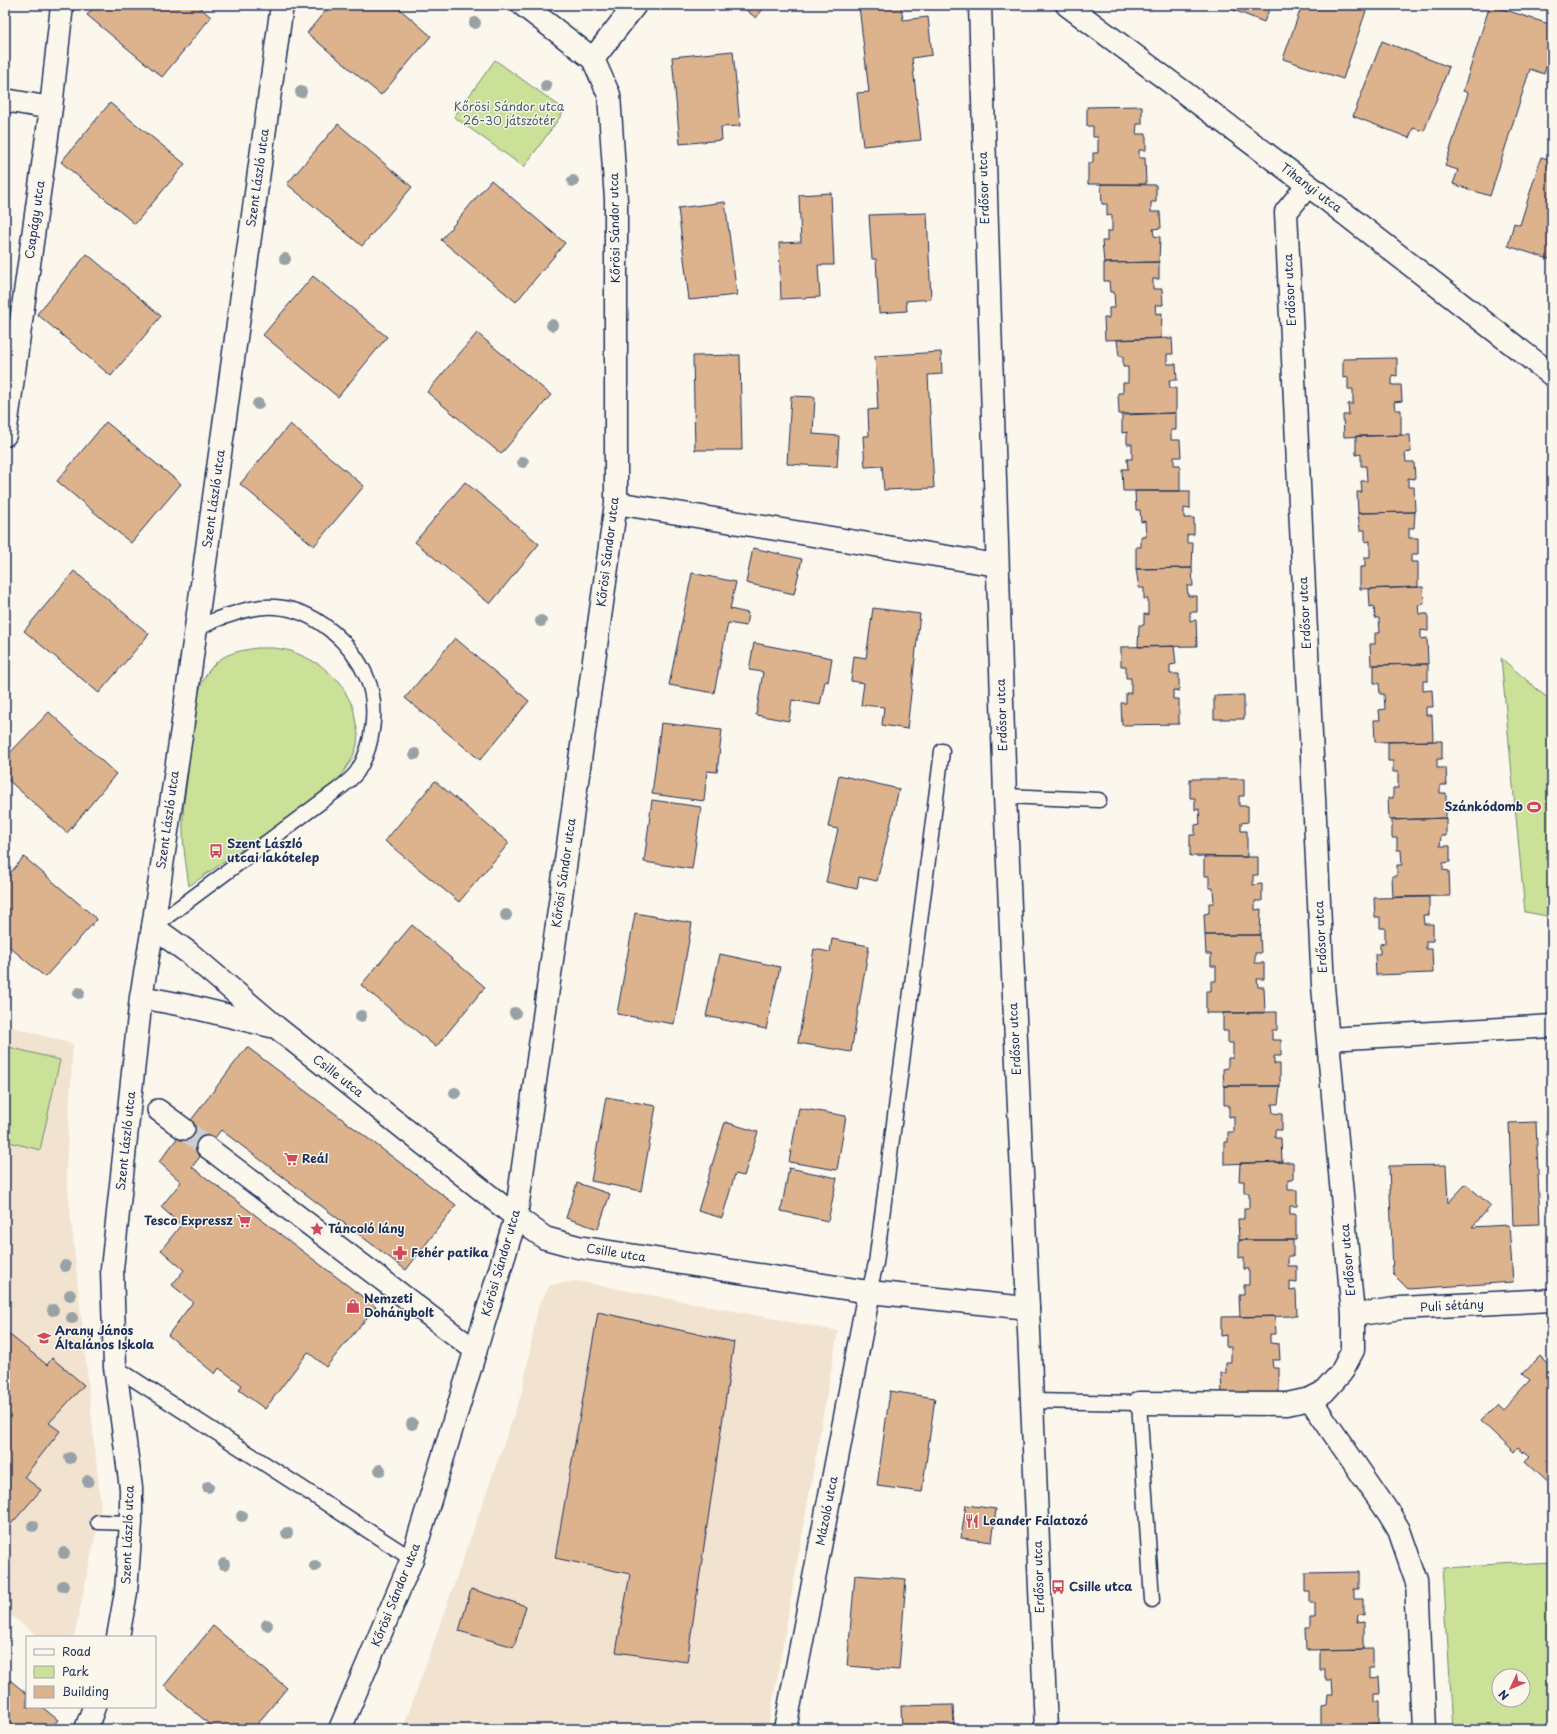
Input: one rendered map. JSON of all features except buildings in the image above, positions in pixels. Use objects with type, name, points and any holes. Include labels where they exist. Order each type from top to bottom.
[{"type":"street","name":"Csapágy utca","points":[[5,435],[51,108],[62,5]]},
{"type":"street","name":"Szent László utca","points":[[118,1636],[126,1592],[131,1488],[115,1367],[112,1269],[141,997],[153,927],[195,632],[282,5]]},
{"type":"street","points":[[523,5],[593,59],[635,5]]},
{"type":"street","name":"Erdősor utca","points":[[980,5],[1005,796],[1046,1729]]},
{"type":"street","name":"Tihanyi utca","points":[[1067,5],[1308,185],[1552,375]]},
{"type":"street","name":"Kőrösi Sándor utca","points":[[340,1729],[412,1559],[516,1217],[616,503],[616,200],[609,95],[593,59]]},
{"type":"street","points":[[5,100],[51,108]]},
{"type":"street","name":"Erdősor utca","points":[[1139,1403],[1287,1404],[1310,1399],[1324,1392],[1341,1373],[1353,1350],[1353,1315],[1323,986],[1286,212],[1308,185]]},
{"type":"street","points":[[616,503],[997,565]]},
{"type":"street","name":"Csille utca","points":[[153,927],[189,953],[276,1027],[516,1217],[545,1238],[578,1247],[869,1292],[1028,1308]]},
{"type":"street","name":"Csille utca","points":[[141,997],[188,1006],[276,1027]]},
{"type":"street","points":[[1329,1039],[1552,1026]]},
{"type":"street","points":[[158,1110],[184,1129]]},
{"type":"street","points":[[207,1147],[476,1351]]},
{"type":"street","name":"Mázoló utca","points":[[785,1729],[869,1292]]},
{"type":"street","name":"Puli sétány","points":[[1353,1315],[1401,1308],[1552,1300]]},
{"type":"street","points":[[1310,1399],[1399,1530],[1417,1582],[1424,1729]]},
{"type":"street","points":[[86,1729],[94,1708]]},
{"type":"lane","points":[[153,927],[329,796],[356,774],[368,749],[370,738],[372,705],[367,679],[351,652],[336,635],[311,617],[294,610],[276,607],[260,607],[206,623],[195,632]]},
{"type":"lane","points":[[869,1292],[876,1263],[942,751]]},
{"type":"lane","points":[[1005,796],[1099,800]]},
{"type":"lane","points":[[115,1367],[412,1559]]},
{"type":"lane","name":"Erdősor utca","points":[[1032,1401],[1139,1403]]},
{"type":"lane","points":[[1139,1403],[1152,1600]]},
{"type":"lane","points":[[98,1522],[130,1523]]},
{"type":"shaded area","name":"Arany János Általános Iskola","points":[[5,1025],[73,1044],[66,1169],[101,1508],[74,1636],[38,1636],[5,1611]]},
{"type":"shaded area","points":[[577,1281],[838,1331],[768,1729],[403,1729],[522,1392],[538,1307],[550,1285]]},
{"type":"green space","name":"Kőrösi Sándor utca 26-30 játszótér","points":[[495,60],[565,110],[524,167],[454,117]]},
{"type":"green space","points":[[257,648],[275,648],[291,651],[320,665],[340,682],[353,707],[358,734],[357,745],[352,759],[334,786],[189,886],[184,845],[183,814],[188,774],[191,729],[197,697],[209,670],[219,660],[232,653]]},
{"type":"green space","name":"Szánkódomb","points":[[1501,658],[1552,702],[1552,917],[1525,912]]},
{"type":"green space","points":[[5,1046],[60,1060],[40,1150],[5,1141]]},
{"type":"green space","points":[[1552,1562],[1552,1729],[1453,1729],[1443,1568]]},
{"type":"tunnel","points":[[184,1129],[207,1147]]},
{"type":"place","name":"Szánkódomb","points":[[1534,807]]},
{"type":"place","name":"Szent László utcai lakótelep","points":[[216,851]]},
{"type":"place","name":"Reál","points":[[291,1159]]},
{"type":"place","name":"Tesco Expressz","points":[[244,1221]]},
{"type":"place","name":"Táncoló lány","points":[[317,1229]]},
{"type":"place","name":"Fehér patika","points":[[400,1253]]},
{"type":"place","name":"Nemzeti Dohánybolt","points":[[353,1306]]},
{"type":"place","name":"Arany János Általános Iskola","points":[[44,1338]]},
{"type":"place","name":"Leander Falatozó","points":[[972,1521]]},
{"type":"place","name":"Csille utca","points":[[1058,1587]]}]
